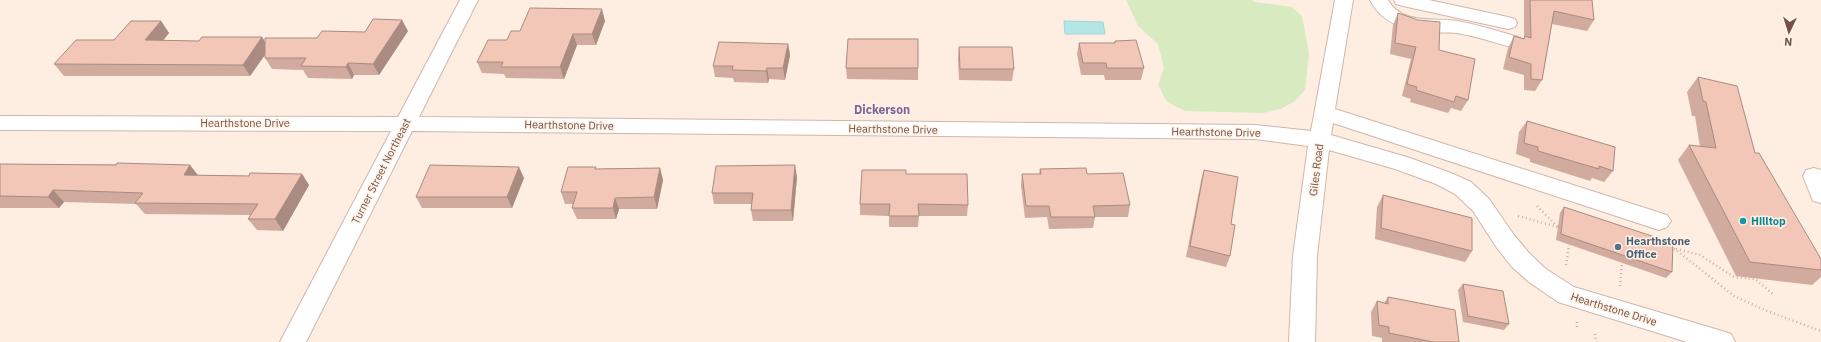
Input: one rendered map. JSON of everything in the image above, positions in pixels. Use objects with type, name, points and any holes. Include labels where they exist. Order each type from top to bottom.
[{"type":"street","name":"Turner Street Northeast","points":[[293,342],[469,0]]},
{"type":"street","name":"Giles Road","points":[[1302,342],[1304,264],[1324,113],[1344,0]]},
{"type":"street","points":[[1379,0],[1381,5],[1389,14],[1410,23],[1452,27],[1511,41]]},
{"type":"street","points":[[1403,0],[1508,23]]},
{"type":"street","points":[[1440,8],[1452,27]]},
{"type":"street","points":[[1324,113],[1659,221]]},
{"type":"street","name":"Hearthstone Drive","points":[[0,123],[405,124],[1255,132],[1298,136],[1378,154],[1433,174],[1461,187],[1474,196],[1522,262],[1545,282],[1567,295],[1722,342]]},
{"type":"path","points":[[1525,217],[1558,227],[1533,202]]},
{"type":"path","points":[[1668,245],[1700,255],[1734,277],[1755,279],[1773,294]]},
{"type":"path","points":[[1674,248],[1734,296],[1767,311],[1821,331]]},
{"type":"path","points":[[1620,292],[1622,263]]},
{"type":"path","points":[[1595,334],[1596,342]]},
{"type":"green space","points":[[1126,0],[1252,0],[1254,2],[1292,7],[1302,16],[1309,53],[1305,90],[1295,101],[1281,109],[1263,113],[1185,111],[1167,102],[1158,85],[1164,68],[1158,44],[1138,26]]},
{"type":"water","points":[[1064,21],[1103,22],[1105,34],[1065,34]]},
{"type":"building","points":[[1530,0],[1592,0],[1594,20],[1554,11],[1542,80],[1531,79],[1531,64],[1509,57],[1514,36],[1524,39],[1525,36],[1531,38]]},
{"type":"building","points":[[530,8],[602,9],[592,34],[573,34],[560,67],[501,67],[503,62],[477,62],[488,40],[507,40],[511,31],[520,31]]},
{"type":"building","points":[[1398,13],[1418,20],[1440,22],[1439,50],[1475,59],[1468,100],[1456,96],[1454,102],[1416,90],[1417,87],[1407,84],[1416,47],[1395,43]]},
{"type":"building","points":[[373,19],[402,20],[373,64],[348,63],[346,67],[301,66],[306,58],[265,58],[265,38],[317,38],[322,31],[365,32]]},
{"type":"building","points":[[131,21],[161,21],[145,40],[199,41],[202,37],[262,37],[243,65],[54,64],[76,40],[114,40]]},
{"type":"building","points":[[848,39],[918,39],[918,68],[846,68]]},
{"type":"building","points":[[1136,40],[1144,68],[1107,68],[1106,63],[1083,63],[1079,43],[1115,43],[1115,41]]},
{"type":"building","points":[[719,42],[788,44],[783,68],[767,68],[766,71],[732,70],[733,66],[713,66]]},
{"type":"building","points":[[959,47],[1012,47],[1014,69],[960,69]]},
{"type":"building","points":[[1698,77],[1737,86],[1755,153],[1759,153],[1821,259],[1821,270],[1750,262],[1689,145],[1716,148],[1706,102],[1703,101]]},
{"type":"building","points":[[1527,121],[1615,147],[1613,171],[1599,166],[1599,169],[1538,151],[1538,147],[1524,143]]},
{"type":"building","points":[[117,163],[190,165],[184,175],[249,176],[250,173],[302,174],[275,219],[248,219],[258,204],[135,203],[143,193],[53,190],[48,197],[0,196],[0,164],[116,165]]},
{"type":"building","points":[[430,165],[519,167],[507,197],[416,197]]},
{"type":"building","points":[[795,165],[791,210],[751,210],[753,193],[712,193],[716,166]]},
{"type":"building","points":[[568,167],[596,167],[595,169],[660,168],[654,197],[615,198],[613,208],[572,208],[577,192],[561,192]]},
{"type":"building","points":[[1086,168],[1087,174],[1123,173],[1130,205],[1093,206],[1095,217],[1051,217],[1049,206],[1026,206],[1022,174],[1041,174],[1040,169]]},
{"type":"building","points":[[862,170],[906,170],[906,174],[967,174],[968,205],[918,204],[919,216],[889,216],[890,204],[860,204]]},
{"type":"building","points":[[1204,170],[1238,177],[1231,224],[1235,225],[1230,256],[1190,246]]},
{"type":"building","points":[[1383,195],[1472,218],[1472,251],[1381,228]]},
{"type":"building","name":"Hearthstone Office","points":[[1564,207],[1673,243],[1672,272],[1561,234]]},
{"type":"building","points":[[1463,284],[1503,291],[1509,324],[1468,316]]},
{"type":"building","points":[[1388,297],[1455,310],[1459,342],[1433,342],[1389,333],[1389,327],[1379,325],[1377,301],[1388,304]]},
{"type":"place","name":"Hilltop","points":[[1743,221]]},
{"type":"place","name":"Hearthstone Office","points":[[1618,247]]},
{"type":"district","name":"Dickerson","points":[[882,110]]}]
